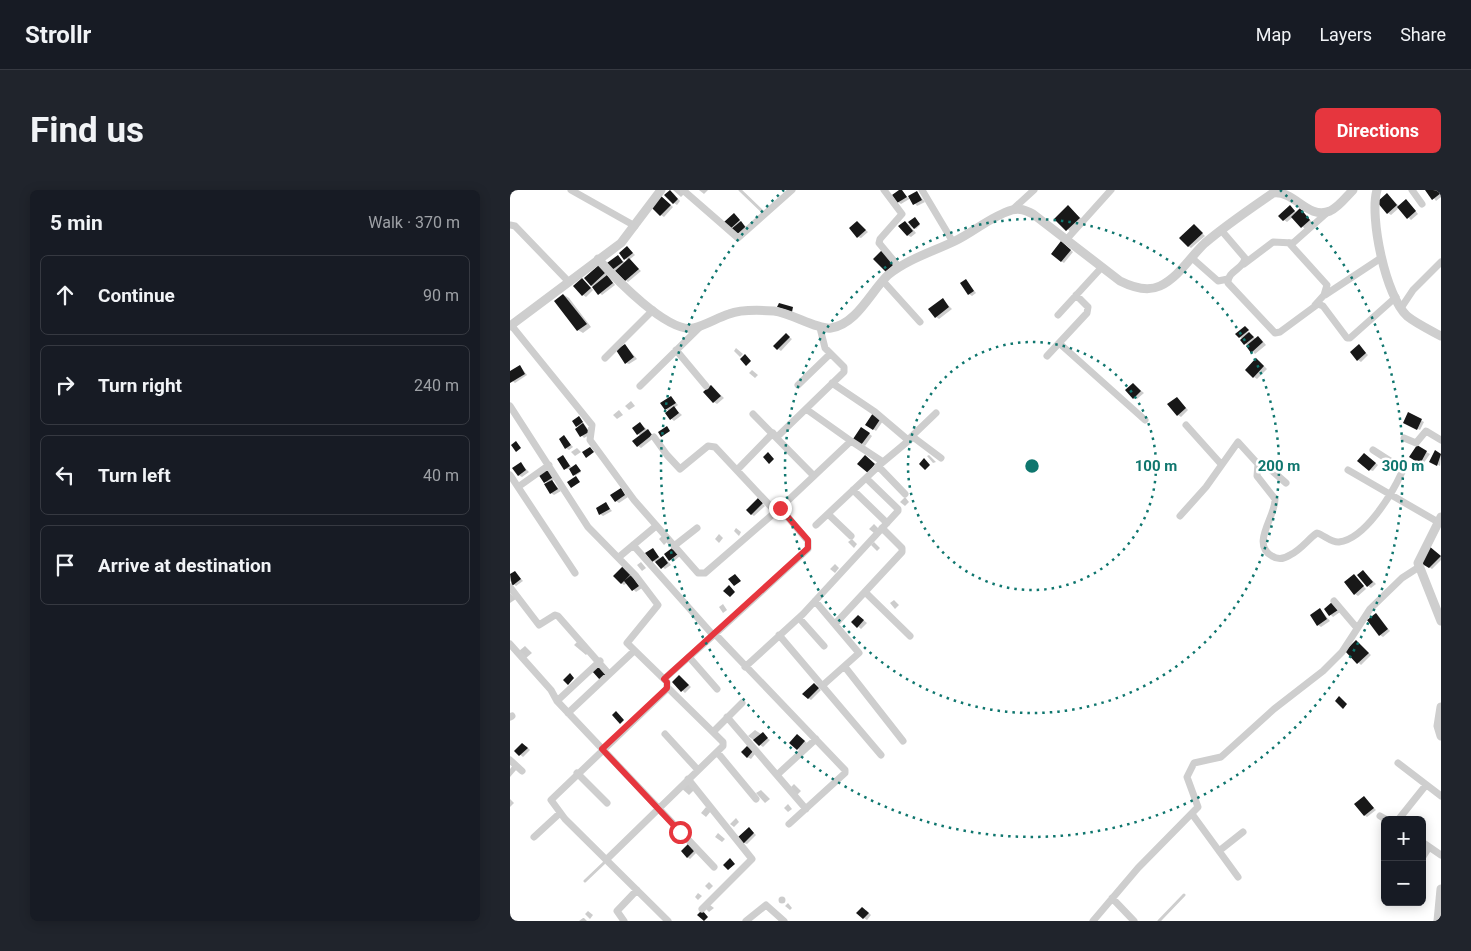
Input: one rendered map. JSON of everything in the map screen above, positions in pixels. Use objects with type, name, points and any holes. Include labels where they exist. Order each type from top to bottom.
[{"type":"street","points":[[571,190],[635,226]]},
{"type":"street","points":[[661,190],[621,243],[510,325],[592,425],[590,440],[656,526],[698,573],[705,573],[851,441]]},
{"type":"street","points":[[683,190],[738,238],[792,190]]},
{"type":"street","points":[[884,190],[902,214],[880,239],[879,243],[899,267]]},
{"type":"street","points":[[922,190],[953,242]]},
{"type":"street","points":[[598,259],[622,285],[653,310],[679,327],[692,328],[730,313],[748,310],[775,311],[799,317],[820,328],[831,328],[845,322],[883,281],[899,267],[953,242],[1012,210],[1034,190]]},
{"type":"street","points":[[1066,240],[1111,190]]},
{"type":"street","points":[[1012,210],[1023,209],[1120,282],[1133,288],[1160,286],[1172,278],[1221,230],[1279,190],[1287,192],[1318,212],[1329,211]]},
{"type":"street","points":[[1192,258],[1218,281],[1228,279],[1273,242],[1289,243],[1299,238],[1354,190]]},
{"type":"street","points":[[1377,190],[1375,202],[1381,258],[1396,297],[1407,316],[1441,336]]},
{"type":"street","points":[[1412,190],[1422,204]]},
{"type":"street","points":[[510,225],[515,226],[568,281]]},
{"type":"street","points":[[1221,230],[1245,258],[1244,264]]},
{"type":"street","points":[[1289,243],[1327,285],[1322,297]]},
{"type":"street","points":[[1228,279],[1229,286],[1275,334],[1315,305],[1322,297],[1381,258]]},
{"type":"street","points":[[1401,308],[1413,290],[1441,262]]},
{"type":"street","points":[[1058,315],[1102,267]]},
{"type":"street","points":[[883,281],[920,322]]},
{"type":"street","points":[[1047,356],[1087,313],[1088,307],[1076,295]]},
{"type":"street","points":[[1315,305],[1321,304],[1344,335],[1350,338],[1396,297]]},
{"type":"street","points":[[605,358],[653,310]]},
{"type":"street","points":[[640,386],[703,324]]},
{"type":"street","points":[[737,470],[806,409],[844,369],[822,343],[820,328]]},
{"type":"street","points":[[1059,343],[1145,420]]},
{"type":"street","points":[[676,350],[706,386]]},
{"type":"street","points":[[798,386],[830,354]]},
{"type":"street","points":[[832,383],[875,412],[909,439],[916,438],[941,458]]},
{"type":"street","points":[[510,406],[591,531],[619,557],[658,605],[628,641],[628,646],[664,679],[668,686],[724,744],[606,860]]},
{"type":"street","points":[[806,409],[880,464],[905,494]]},
{"type":"street","points":[[816,525],[936,413]]},
{"type":"street","points":[[753,414],[814,476]]},
{"type":"street","points":[[1186,425],[1221,464]]},
{"type":"street","points":[[1404,438],[1416,443],[1426,431],[1441,440]]},
{"type":"street","points":[[654,437],[680,469],[708,446],[712,446],[808,540],[808,548],[715,635],[664,679]]},
{"type":"street","points":[[1180,516],[1206,486],[1238,442],[1258,464],[1270,470],[1286,483]]},
{"type":"street","points":[[1258,464],[1257,476],[1274,499],[1263,543],[1267,553],[1276,558],[1284,558],[1291,555],[1318,533],[1338,542],[1358,533],[1394,498],[1402,470],[1373,450]]},
{"type":"street","points":[[514,485],[549,465]]},
{"type":"street","points":[[1348,470],[1428,517],[1440,520],[1418,560],[1419,567],[1441,621]]},
{"type":"street","points":[[510,475],[514,485],[575,572]]},
{"type":"street","points":[[744,666],[799,618],[885,526],[898,509],[866,478]]},
{"type":"street","points":[[835,624],[902,550],[885,526],[853,490]]},
{"type":"street","points":[[828,514],[851,536]]},
{"type":"street","points":[[619,557],[656,526]]},
{"type":"street","points":[[674,546],[696,528]]},
{"type":"street","points":[[633,545],[715,635],[816,739],[845,772],[789,824]]},
{"type":"street","points":[[1092,921],[1138,868],[1198,807],[1188,782],[1191,766],[1199,760],[1221,757],[1274,709],[1337,658],[1364,616],[1383,596],[1419,567]]},
{"type":"street","points":[[510,587],[537,624],[542,625],[555,615],[558,616],[600,661],[609,674]]},
{"type":"street","points":[[865,592],[910,636]]},
{"type":"street","points":[[815,601],[859,653],[822,686]]},
{"type":"street","points":[[1334,601],[1357,628]]},
{"type":"street","points":[[799,618],[824,646]]},
{"type":"street","points":[[779,635],[881,755]]},
{"type":"street","points":[[510,644],[551,690],[557,701],[714,867]]},
{"type":"street","points":[[568,713],[634,651]]},
{"type":"street","points":[[689,657],[717,689]]},
{"type":"street","points":[[557,701],[600,661]]},
{"type":"street","points":[[845,667],[903,741]]},
{"type":"street","points":[[668,686],[552,796],[552,803],[560,812],[668,921]]},
{"type":"street","points":[[713,732],[742,703]]},
{"type":"street","points":[[1441,707],[1438,726],[1441,736]]},
{"type":"street","points":[[728,717],[806,809]]},
{"type":"street","points":[[665,734],[698,770]]},
{"type":"street","points":[[777,775],[816,739]]},
{"type":"street","points":[[717,752],[756,798]]},
{"type":"street","points":[[510,760],[522,771]]},
{"type":"street","points":[[1398,763],[1441,796]]},
{"type":"street","points":[[577,773],[607,803]]},
{"type":"street","points":[[688,779],[752,859],[702,909]]},
{"type":"street","points":[[1401,816],[1426,785]]},
{"type":"street","points":[[534,837],[560,812]]},
{"type":"street","points":[[1192,814],[1238,877]]},
{"type":"street","points":[[1219,851],[1243,832]]},
{"type":"street","points":[[1426,844],[1441,855]]},
{"type":"street","points":[[1426,852],[1430,846]]},
{"type":"street","points":[[1438,921],[1441,889]]},
{"type":"street","points":[[624,921],[617,911],[637,890]]},
{"type":"street","points":[[1112,898],[1134,921]]},
{"type":"street","points":[[746,921],[766,904],[784,921]]},
{"type":"lane","points":[[740,190],[765,215]]},
{"type":"lane","points":[[585,881],[606,860]]},
{"type":"lane","points":[[1159,921],[1184,895]]},
{"type":"building","points":[[670,190],[678,199],[673,204],[664,195]]},
{"type":"building","points":[[902,190],[907,197],[897,203],[892,195]]},
{"type":"building","points":[[1425,190],[1441,190],[1441,193],[1432,200]]},
{"type":"building","points":[[917,191],[922,200],[913,205],[908,196]]},
{"type":"building","points":[[1387,193],[1397,205],[1387,214],[1377,202]]},
{"type":"building","points":[[661,196],[671,205],[660,216],[651,207]]},
{"type":"building","points":[[1406,199],[1416,211],[1407,219],[1397,207]]},
{"type":"building","points":[[1068,205],[1080,218],[1066,231],[1054,219]]},
{"type":"building","points":[[1290,205],[1295,211],[1283,221],[1278,216]]},
{"type":"building","points":[[1300,208],[1310,220],[1301,228],[1291,217]]},
{"type":"building","points":[[734,213],[740,220],[730,229],[724,222]]},
{"type":"building","points":[[915,217],[920,224],[914,229],[908,222]]},
{"type":"building","points":[[741,221],[746,228],[736,237],[730,230]]},
{"type":"building","points":[[857,221],[866,230],[857,238],[849,228]]},
{"type":"building","points":[[905,221],[913,231],[907,236],[898,226]]},
{"type":"building","points":[[1194,224],[1203,233],[1188,247],[1179,238]]},
{"type":"building","points":[[1061,241],[1071,250],[1061,262],[1051,254]]},
{"type":"building","points":[[627,246],[633,253],[624,260],[619,253]]},
{"type":"building","points":[[882,250],[895,263],[886,272],[873,259]]},
{"type":"building","points":[[618,255],[623,262],[612,270],[607,263]]},
{"type":"building","points":[[629,258],[639,269],[625,281],[615,271]]},
{"type":"building","points":[[600,264],[606,272],[591,286],[584,278]]},
{"type":"building","points":[[607,275],[613,283],[598,295],[592,287]]},
{"type":"building","points":[[582,278],[591,288],[582,296],[573,286]]},
{"type":"building","points":[[966,279],[974,291],[968,295],[960,283]]},
{"type":"building","points":[[563,294],[587,324],[577,331],[554,301]]},
{"type":"building","points":[[943,298],[949,307],[935,318],[928,309]]},
{"type":"building","points":[[779,303],[793,307],[792,312],[777,307]]},
{"type":"building","points":[[1245,326],[1249,330],[1239,338],[1235,334]]},
{"type":"building","points":[[1249,332],[1254,337],[1244,345],[1240,340]]},
{"type":"building","points":[[786,333],[790,337],[777,350],[773,346]]},
{"type":"building","points":[[1258,336],[1263,342],[1251,353],[1246,346]]},
{"type":"building","points":[[625,344],[634,357],[625,364],[616,350]]},
{"type":"building","points":[[1359,344],[1366,353],[1357,361],[1350,352]]},
{"type":"building","points":[[745,354],[751,361],[746,366],[740,359]]},
{"type":"building","points":[[1256,358],[1264,366],[1253,378],[1245,370]]},
{"type":"building","points":[[520,365],[525,374],[510,383],[510,371]]},
{"type":"building","points":[[1133,383],[1141,391],[1133,399],[1125,390]]},
{"type":"building","points":[[711,385],[721,396],[713,403],[703,392]]},
{"type":"building","points":[[671,396],[676,403],[665,410],[660,403]]},
{"type":"building","points":[[1177,397],[1186,408],[1177,416],[1167,404]]},
{"type":"building","points":[[674,406],[679,413],[670,420],[665,413]]},
{"type":"building","points":[[1408,412],[1422,419],[1417,430],[1403,423]]},
{"type":"building","points":[[873,413],[881,418],[873,430],[865,425]]},
{"type":"building","points":[[579,416],[583,422],[576,427],[572,421]]},
{"type":"building","points":[[640,422],[645,429],[637,435],[632,428]]},
{"type":"building","points":[[583,423],[589,432],[580,437],[575,429]]},
{"type":"building","points":[[667,426],[670,431],[661,437],[658,432]]},
{"type":"building","points":[[861,427],[870,433],[861,445],[853,439]]},
{"type":"building","points":[[648,429],[652,435],[637,447],[632,441]]},
{"type":"building","points":[[564,435],[571,445],[565,449],[559,439]]},
{"type":"building","points":[[516,441],[521,448],[516,452],[511,445]]},
{"type":"building","points":[[1417,445],[1427,451],[1420,464],[1409,457]]},
{"type":"building","points":[[590,447],[594,452],[586,458],[582,452]]},
{"type":"building","points":[[1435,450],[1441,454],[1437,466],[1429,462]]},
{"type":"building","points":[[768,452],[774,459],[769,464],[763,457]]},
{"type":"building","points":[[1364,453],[1376,463],[1369,471],[1357,461]]},
{"type":"building","points":[[563,455],[570,466],[564,470],[557,459]]},
{"type":"building","points":[[865,455],[875,464],[868,473],[857,464]]},
{"type":"building","points":[[924,458],[930,465],[925,470],[919,464]]},
{"type":"building","points":[[521,462],[526,470],[518,476],[512,468]]},
{"type":"building","points":[[576,464],[581,471],[573,476],[569,469]]},
{"type":"building","points":[[549,467],[555,476],[544,483],[538,474]]},
{"type":"building","points":[[576,476],[580,482],[571,488],[567,482]]},
{"type":"building","points":[[552,480],[558,489],[550,494],[544,484]]},
{"type":"building","points":[[621,488],[625,495],[615,502],[610,495]]},
{"type":"building","points":[[758,498],[763,503],[751,515],[746,510]]},
{"type":"building","points":[[606,502],[610,509],[599,515],[596,508]]},
{"type":"building","points":[[1429,546],[1441,556],[1429,568],[1419,562]]},
{"type":"building","points":[[653,548],[659,557],[652,562],[645,553]]},
{"type":"building","points":[[672,548],[678,554],[669,561],[664,554]]},
{"type":"building","points":[[663,556],[668,563],[661,569],[655,562]]},
{"type":"building","points":[[624,565],[632,573],[621,584],[613,576]]},
{"type":"building","points":[[1363,570],[1373,582],[1367,587],[1357,575]]},
{"type":"building","points":[[515,571],[521,579],[512,586],[510,574]]},
{"type":"building","points":[[735,574],[741,581],[734,586],[728,579]]},
{"type":"building","points":[[1354,574],[1364,586],[1354,595],[1344,582]]},
{"type":"building","points":[[631,575],[639,586],[632,591],[624,581]]},
{"type":"building","points":[[729,585],[735,592],[730,597],[723,591]]},
{"type":"building","points":[[1332,602],[1338,610],[1329,616],[1324,609]]},
{"type":"building","points":[[1320,608],[1327,619],[1317,626],[1310,615]]},
{"type":"building","points":[[1376,613],[1388,629],[1379,636],[1367,620]]},
{"type":"building","points":[[858,615],[864,620],[857,628],[851,622]]},
{"type":"building","points":[[1356,640],[1369,653],[1357,664],[1345,651]]},
{"type":"building","points":[[599,664],[607,673],[600,680],[592,671]]},
{"type":"building","points":[[570,673],[574,678],[568,685],[563,680]]},
{"type":"building","points":[[679,675],[689,685],[681,692],[672,682]]},
{"type":"building","points":[[814,683],[819,688],[808,699],[802,694]]},
{"type":"building","points":[[1339,696],[1347,704],[1343,709],[1335,701]]},
{"type":"building","points":[[616,711],[624,720],[620,724],[612,715]]},
{"type":"building","points":[[763,732],[768,738],[759,746],[753,740]]},
{"type":"building","points":[[797,734],[805,741],[797,750],[789,743]]},
{"type":"building","points":[[522,743],[528,748],[519,756],[514,751]]},
{"type":"building","points":[[747,746],[753,751],[747,758],[741,752]]},
{"type":"building","points":[[1364,796],[1374,808],[1364,816],[1354,804]]},
{"type":"building","points":[[749,827],[754,833],[743,844],[737,838]]},
{"type":"building","points":[[688,844],[694,851],[687,858],[681,851]]},
{"type":"building","points":[[730,858],[735,864],[728,870],[723,865]]},
{"type":"building","points":[[862,907],[869,913],[863,919],[856,913]]},
{"type":"building","points":[[702,910],[708,917],[704,921],[697,915]]},
{"type":"route","points":[[680,832],[602,749],[667,688],[668,685],[664,679],[714,636],[732,617],[808,548],[808,540],[780,508]]}]
